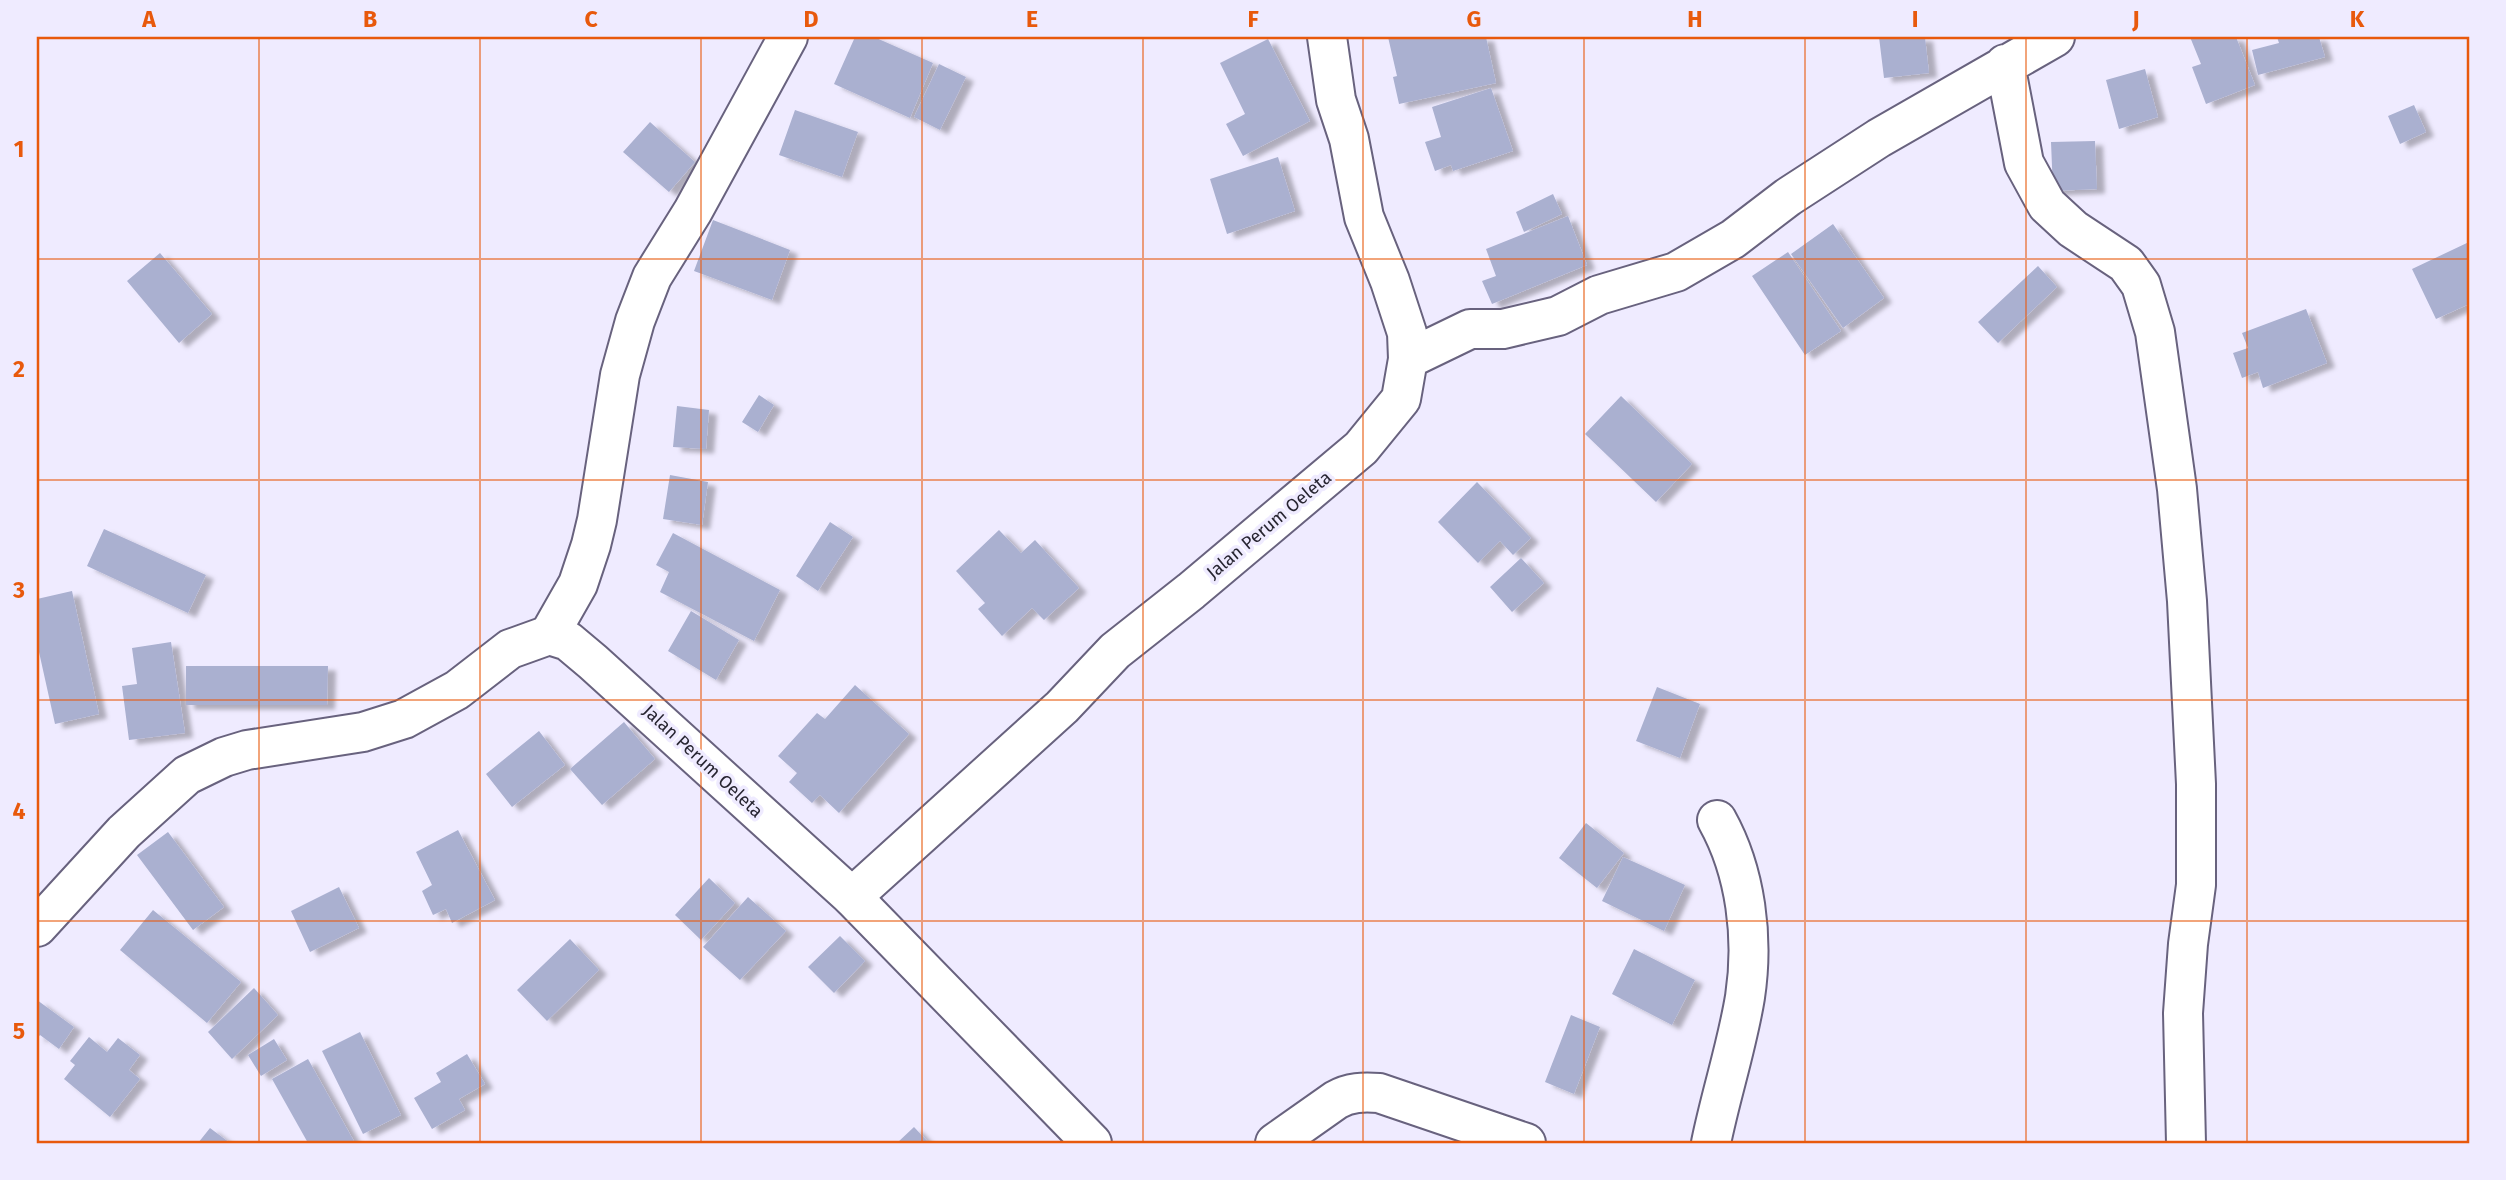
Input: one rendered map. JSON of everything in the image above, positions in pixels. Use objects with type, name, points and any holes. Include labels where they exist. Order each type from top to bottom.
[{"type":"street","points":[[37,928],[124,832],[187,775],[223,757],[247,750],[363,732],[404,719],[457,690],[510,649],[548,635],[578,584],[591,545],[620,375],[635,321],[652,277],[693,211],[788,37]]},
{"type":"street","name":"Jalan Perum Oeleta","points":[[852,897],[1062,707],[1115,651],[1191,591],[1360,448],[1401,399],[1408,359],[1407,333],[1390,281],[1364,218],[1349,139],[1336,100],[1327,37]]},
{"type":"street","points":[[1408,359],[1470,329],[1503,329],[1558,316],[1599,295],[1676,272],[1733,239],[1788,197],[1879,138],[2055,37]]},
{"type":"street","points":[[2005,64],[2024,163],[2047,205],[2073,229],[2126,264],[2141,285],[2155,332],[2179,514],[2196,784],[2196,885],[2183,1013],[2186,1143]]},
{"type":"street","name":"Jalan Perum Oeleta","points":[[548,635],[568,641],[593,662],[852,897],[1092,1143]]},
{"type":"street","points":[[1711,1143],[1746,995],[1747,946],[1745,904],[1738,869],[1730,844],[1717,820]]},
{"type":"street","points":[[1275,1143],[1346,1094],[1360,1092],[1379,1093],[1526,1143]]},
{"type":"building","points":[[855,37],[874,37],[933,63],[910,118],[834,84]]},
{"type":"building","points":[[1388,37],[1486,37],[1496,83],[1399,104],[1393,77],[1397,76]]},
{"type":"building","points":[[1879,37],[1925,37],[1929,73],[1884,78]]},
{"type":"building","points":[[2190,37],[2236,37],[2255,85],[2206,104],[2192,67],[2201,64]]},
{"type":"building","points":[[2277,37],[2319,37],[2325,57],[2258,75],[2252,50],[2279,43]]},
{"type":"building","points":[[1268,39],[1310,121],[1243,156],[1226,124],[1245,114],[1220,63]]},
{"type":"building","points":[[939,64],[966,77],[940,130],[914,117]]},
{"type":"building","points":[[2145,69],[2158,117],[2119,129],[2106,80]]},
{"type":"building","points":[[1491,88],[1513,151],[1453,171],[1451,165],[1435,171],[1425,142],[1441,137],[1432,107]]},
{"type":"building","points":[[2414,105],[2426,132],[2400,144],[2388,116]]},
{"type":"building","points":[[795,110],[858,132],[842,177],[779,155]]},
{"type":"building","points":[[650,122],[695,162],[669,192],[623,152]]},
{"type":"building","points":[[2095,141],[2097,189],[2053,191],[2051,142]]},
{"type":"building","points":[[1278,157],[1295,211],[1227,234],[1210,179]]},
{"type":"building","points":[[1553,194],[1562,214],[1524,232],[1516,212]]},
{"type":"building","points":[[1568,216],[1587,265],[1492,304],[1482,281],[1496,276],[1486,249]]},
{"type":"building","points":[[713,220],[790,250],[772,300],[694,271]]},
{"type":"building","points":[[1833,224],[1884,298],[1843,328],[1791,254]]},
{"type":"building","points":[[2469,242],[2469,304],[2436,319],[2412,269]]},
{"type":"building","points":[[1788,252],[1841,331],[1805,355],[1752,276]]},
{"type":"building","points":[[160,253],[212,314],[179,343],[127,281]]},
{"type":"building","points":[[2038,266],[2057,287],[1998,343],[1978,322]]},
{"type":"building","points":[[2306,309],[2327,363],[2263,388],[2258,372],[2242,378],[2233,353],[2248,348],[2242,333]]},
{"type":"building","points":[[759,395],[774,405],[758,432],[742,422]]},
{"type":"building","points":[[1621,396],[1692,464],[1656,502],[1585,434]]},
{"type":"building","points":[[677,406],[709,410],[706,449],[673,447]]},
{"type":"building","points":[[670,475],[708,482],[702,525],[663,519]]},
{"type":"building","points":[[1477,482],[1531,538],[1513,555],[1500,541],[1478,563],[1438,522]]},
{"type":"building","points":[[830,522],[853,537],[818,591],[796,576]]},
{"type":"building","points":[[104,529],[206,575],[188,613],[87,566]]},
{"type":"building","points":[[999,530],[1021,553],[1035,540],[1079,588],[1044,620],[1032,608],[1002,636],[978,609],[985,603],[956,571]]},
{"type":"building","points":[[673,533],[780,590],[754,641],[660,592],[669,572],[656,565]]},
{"type":"building","points":[[1521,558],[1544,583],[1512,612],[1490,587]]},
{"type":"building","points":[[72,591],[99,714],[55,724],[37,643],[37,599]]},
{"type":"building","points":[[691,611],[739,640],[716,680],[668,651]]},
{"type":"building","points":[[171,642],[185,733],[129,740],[122,686],[137,684],[132,648]]},
{"type":"building","points":[[186,666],[328,666],[327,705],[186,705]]},
{"type":"building","points":[[855,685],[909,734],[839,813],[820,795],[812,803],[789,782],[797,773],[778,756],[817,713],[825,719]]},
{"type":"building","points":[[1657,687],[1700,704],[1680,758],[1636,741]]},
{"type":"building","points":[[624,722],[655,759],[602,805],[570,769]]},
{"type":"building","points":[[539,731],[565,765],[512,807],[486,774]]},
{"type":"building","points":[[1586,823],[1624,853],[1597,888],[1559,858]]},
{"type":"building","points":[[458,830],[495,900],[452,923],[446,909],[433,915],[422,891],[432,885],[416,852]]},
{"type":"building","points":[[168,832],[224,907],[193,930],[137,855]]},
{"type":"building","points":[[1623,857],[1685,885],[1664,931],[1602,901]]},
{"type":"building","points":[[709,878],[735,903],[701,940],[675,915]]},
{"type":"building","points":[[339,887],[359,928],[310,952],[291,911]]},
{"type":"building","points":[[748,897],[786,931],[740,980],[703,947]]},
{"type":"building","points":[[153,910],[241,982],[207,1023],[120,950]]},
{"type":"building","points":[[840,936],[865,961],[834,993],[808,967]]},
{"type":"building","points":[[570,939],[599,970],[547,1021],[517,990]]},
{"type":"building","points":[[1634,949],[1695,980],[1672,1025],[1612,994]]},
{"type":"building","points":[[254,988],[278,1015],[232,1059],[208,1032]]},
{"type":"building","points":[[37,1000],[74,1027],[59,1049],[40,1035],[37,1039]]},
{"type":"building","points":[[1571,1015],[1600,1027],[1574,1094],[1545,1082]]},
{"type":"building","points":[[360,1032],[401,1115],[363,1134],[322,1051]]},
{"type":"building","points":[[89,1037],[107,1052],[118,1038],[140,1055],[129,1070],[140,1079],[110,1117],[64,1079],[75,1065],[70,1061]]},
{"type":"building","points":[[274,1039],[287,1060],[261,1076],[248,1055]]},
{"type":"building","points":[[467,1054],[485,1084],[459,1099],[465,1110],[432,1129],[414,1098],[441,1082],[436,1073]]},
{"type":"building","points":[[308,1059],[355,1143],[308,1143],[272,1079]]},
{"type":"building","points":[[914,1127],[929,1143],[897,1143]]},
{"type":"building","points":[[210,1128],[230,1143],[198,1143]]}]
